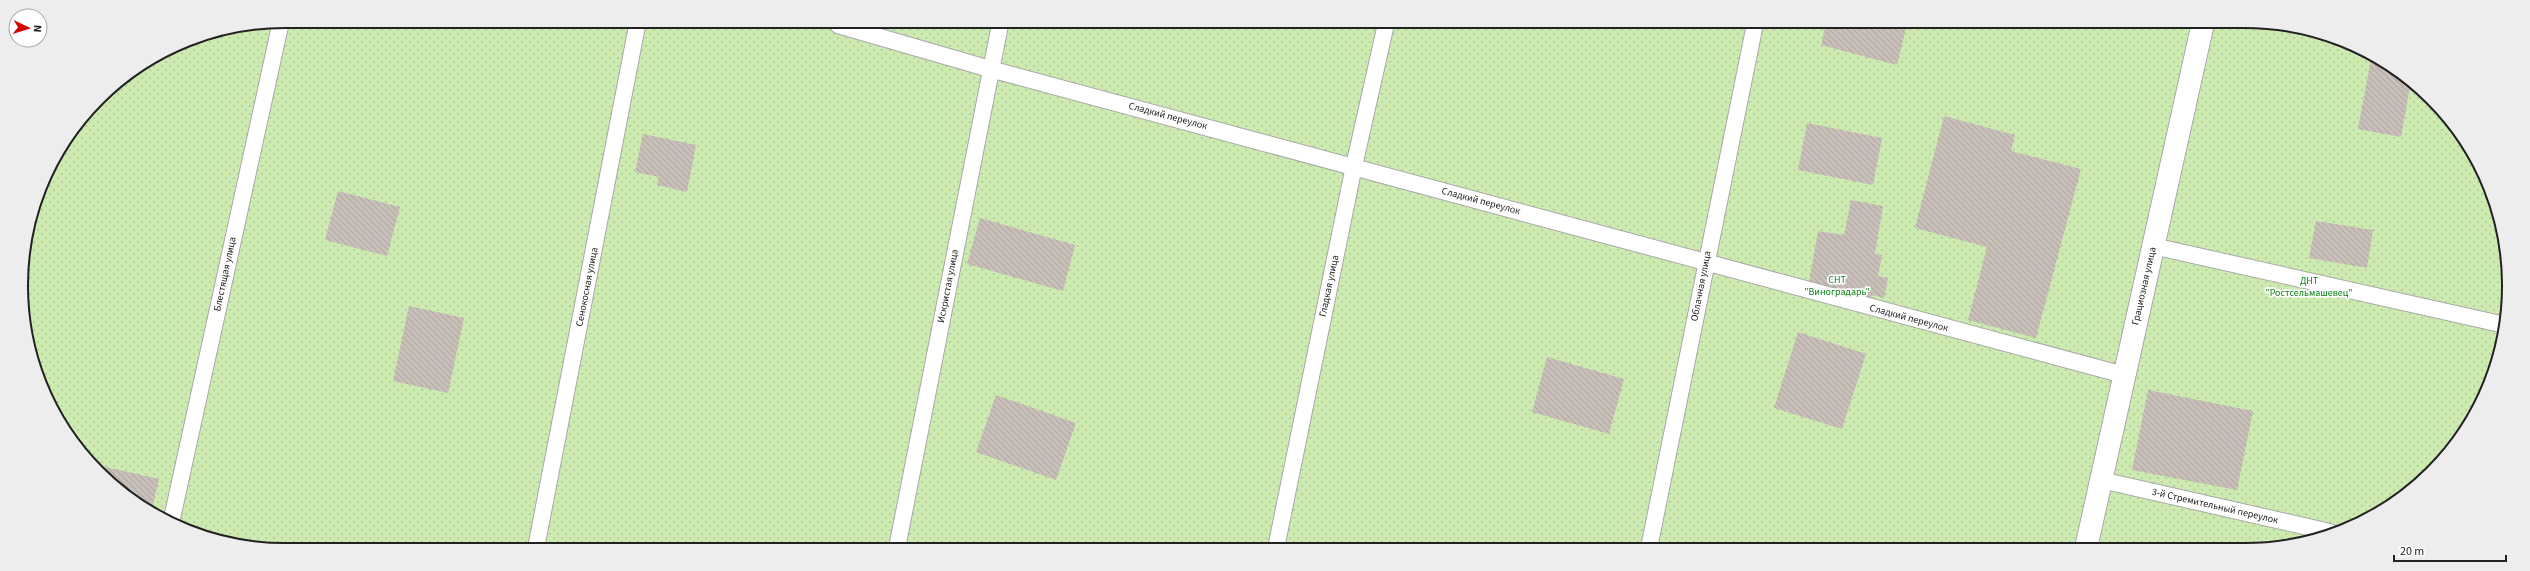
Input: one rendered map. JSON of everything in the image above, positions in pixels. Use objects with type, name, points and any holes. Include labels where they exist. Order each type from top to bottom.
[{"type":"street","name":"Грациозная улица","points":[[2087,543],[2202,28]]},
{"type":"lane","name":"Блестящая улица","points":[[172,516],[279,28]]},
{"type":"lane","name":"Сенокосная улица","points":[[537,543],[637,28]]},
{"type":"lane","name":"Сладкий переулок","points":[[848,28],[990,69],[2124,375]]},
{"type":"lane","name":"Искристая улица","points":[[898,543],[990,69],[999,28]]},
{"type":"lane","name":"Гладкая улица","points":[[1277,543],[1354,166],[1385,28]]},
{"type":"lane","name":"Облачная улица","points":[[1650,543],[1705,263],[1754,28]]},
{"type":"lane","points":[[2153,246],[2499,324]]},
{"type":"lane","name":"3-й Стремительный переулок","points":[[2101,480],[2323,530]]},
{"type":"green space","name":"СНТ \"Виноградарь\"","points":[[2244,28],[2278,30],[2327,42],[2373,62],[2388,71],[2427,103],[2459,142],[2482,187],[2497,235],[2500,252],[2502,286],[2500,319],[2488,368],[2468,414],[2459,429],[2427,468],[2388,500],[2373,509],[2327,529],[2278,541],[2244,543],[286,543],[252,541],[203,529],[157,509],[142,500],[103,468],[71,429],[48,384],[33,336],[30,319],[28,286],[30,252],[33,235],[48,187],[71,142],[103,103],[142,71],[187,48],[235,33],[269,29]]},
{"type":"building","points":[[1825,28],[1906,28],[1897,65],[1821,45]]},
{"type":"building","points":[[2371,61],[2388,71],[2410,88],[2401,137],[2358,129]]},
{"type":"building","points":[[1944,116],[2015,135],[2011,151],[2081,169],[2036,338],[1968,320],[1987,247],[1915,228]]},
{"type":"building","points":[[1807,123],[1882,138],[1873,185],[1798,170]]},
{"type":"building","points":[[643,134],[696,145],[687,192],[657,185],[659,177],[635,172]]},
{"type":"building","points":[[338,191],[400,207],[387,256],[325,240]]},
{"type":"building","points":[[1851,200],[1883,206],[1875,254],[1882,255],[1878,276],[1888,278],[1884,298],[1872,295],[1871,300],[1808,288],[1818,231],[1844,235]]},
{"type":"building","points":[[980,218],[1075,245],[1063,291],[967,264]]},
{"type":"building","points":[[2316,221],[2373,230],[2367,268],[2309,258]]},
{"type":"building","points":[[409,306],[464,318],[448,393],[393,381]]},
{"type":"building","points":[[1798,332],[1866,354],[1842,429],[1774,408]]},
{"type":"building","points":[[1547,357],[1624,379],[1609,434],[1532,412]]},
{"type":"building","points":[[2148,390],[2253,411],[2237,490],[2132,470]]},
{"type":"building","points":[[996,395],[1076,423],[1056,480],[976,452]]},
{"type":"building","points":[[101,466],[159,479],[153,506],[129,490]]},
{"type":"park label","name":"ДНТ \"Ростсельмашевец\"","points":[[2309,286]]}]
